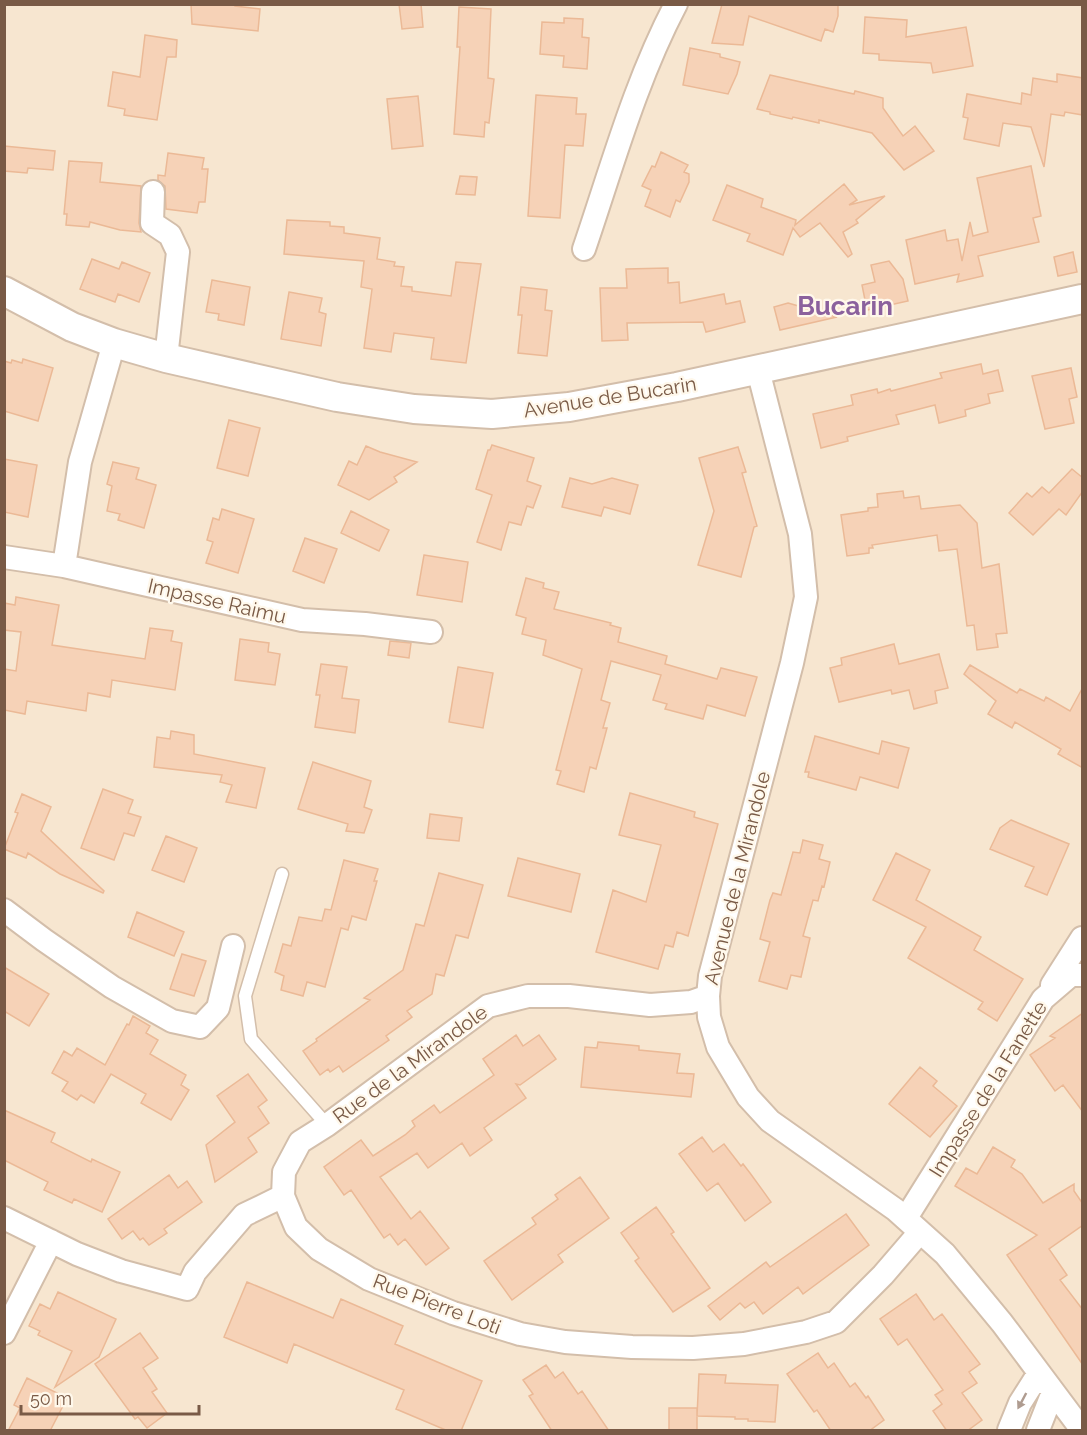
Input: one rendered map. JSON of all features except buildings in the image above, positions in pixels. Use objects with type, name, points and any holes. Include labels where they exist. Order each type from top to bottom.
[{"type":"street","points":[[584,249],[635,97],[657,41],[676,4]]},
{"type":"street","points":[[153,192],[152,223],[170,235],[178,252],[166,358]]},
{"type":"street","name":"Avenue de Bucarin","points":[[4,291],[72,327],[114,344],[166,358],[337,397],[414,409],[492,414],[569,408],[758,370],[1083,299]]},
{"type":"street","points":[[63,566],[80,462],[114,344]]},
{"type":"street","name":"Avenue de la Mirandole","points":[[758,370],[800,534],[806,597],[792,663],[710,976],[709,1017],[718,1047],[748,1098],[770,1121],[913,1225],[945,1254],[1082,1431]]},
{"type":"street","name":"Impasse Raimu","points":[[4,557],[63,566],[302,620],[365,624],[431,632]]},
{"type":"street","points":[[4,910],[112,987],[172,1021],[200,1027],[218,1008],[233,946]]},
{"type":"street","points":[[1043,999],[1083,938]]},
{"type":"street","name":"Impasse de la Fanette","points":[[913,1225],[1043,999],[1071,975],[1083,975]]},
{"type":"street","name":"Rue de la Mirandole","points":[[283,1196],[284,1172],[300,1143],[488,1005],[528,996],[569,996],[650,1005],[691,1002],[708,996]]},
{"type":"street","points":[[4,1218],[77,1254],[122,1271],[187,1289],[195,1272],[244,1215],[283,1196]]},
{"type":"street","name":"Rue Pierre Loti","points":[[283,1196],[296,1227],[319,1249],[369,1279],[453,1312],[520,1334],[565,1342],[632,1347],[693,1348],[744,1344],[806,1332],[836,1322],[883,1275],[913,1225]]},
{"type":"street","points":[[4,1332],[51,1241]]},
{"type":"street","points":[[1009,1431],[1020,1403],[1039,1373]]},
{"type":"street","points":[[1038,1431],[1053,1392]]},
{"type":"lane","name":"Rue de la Mirandole","points":[[282,874],[245,996],[251,1039],[327,1125]]},
{"type":"shaded area","points":[[5,5],[1082,5],[1082,1430],[5,1430]]},
{"type":"district","name":"Bucarin","points":[[845,306]]}]
